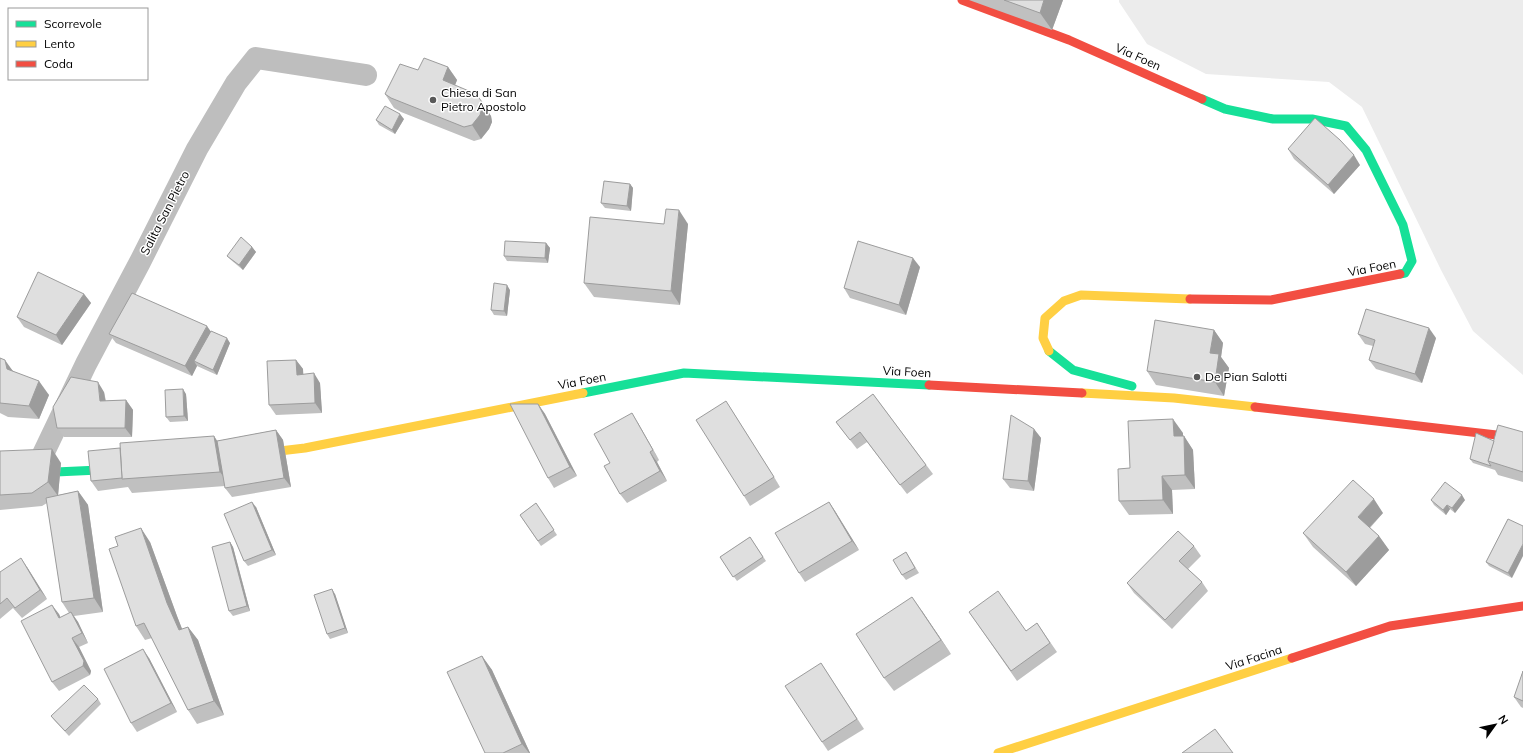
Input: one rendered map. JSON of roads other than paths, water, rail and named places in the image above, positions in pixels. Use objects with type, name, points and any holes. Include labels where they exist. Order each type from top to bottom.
[{"type":"street","name":"Via Foen","points":[[962,0],[1069,40],[1225,109],[1272,119],[1312,119],[1346,126],[1366,150],[1403,224],[1412,261],[1404,273],[1271,300],[1159,299],[1081,295],[1064,301],[1045,318],[1043,338],[1049,352],[1073,370],[1174,398]]},
{"type":"street","name":"Salita San Pietro","points":[[34,473],[86,364],[197,149],[236,83],[256,58],[366,75]]},
{"type":"street","name":"Via Foen","points":[[243,455],[305,448],[684,372],[1174,398],[1523,438]]},
{"type":"street","points":[[0,472],[34,473],[127,468]]},
{"type":"street","name":"Via Facina","points":[[998,753],[1390,626],[1523,606]]},
{"type":"place","name":"Chiesa di San Pietro Apostolo","points":[[433,100]]},
{"type":"place","name":"De Pian Salotti","points":[[1197,377]]}]
